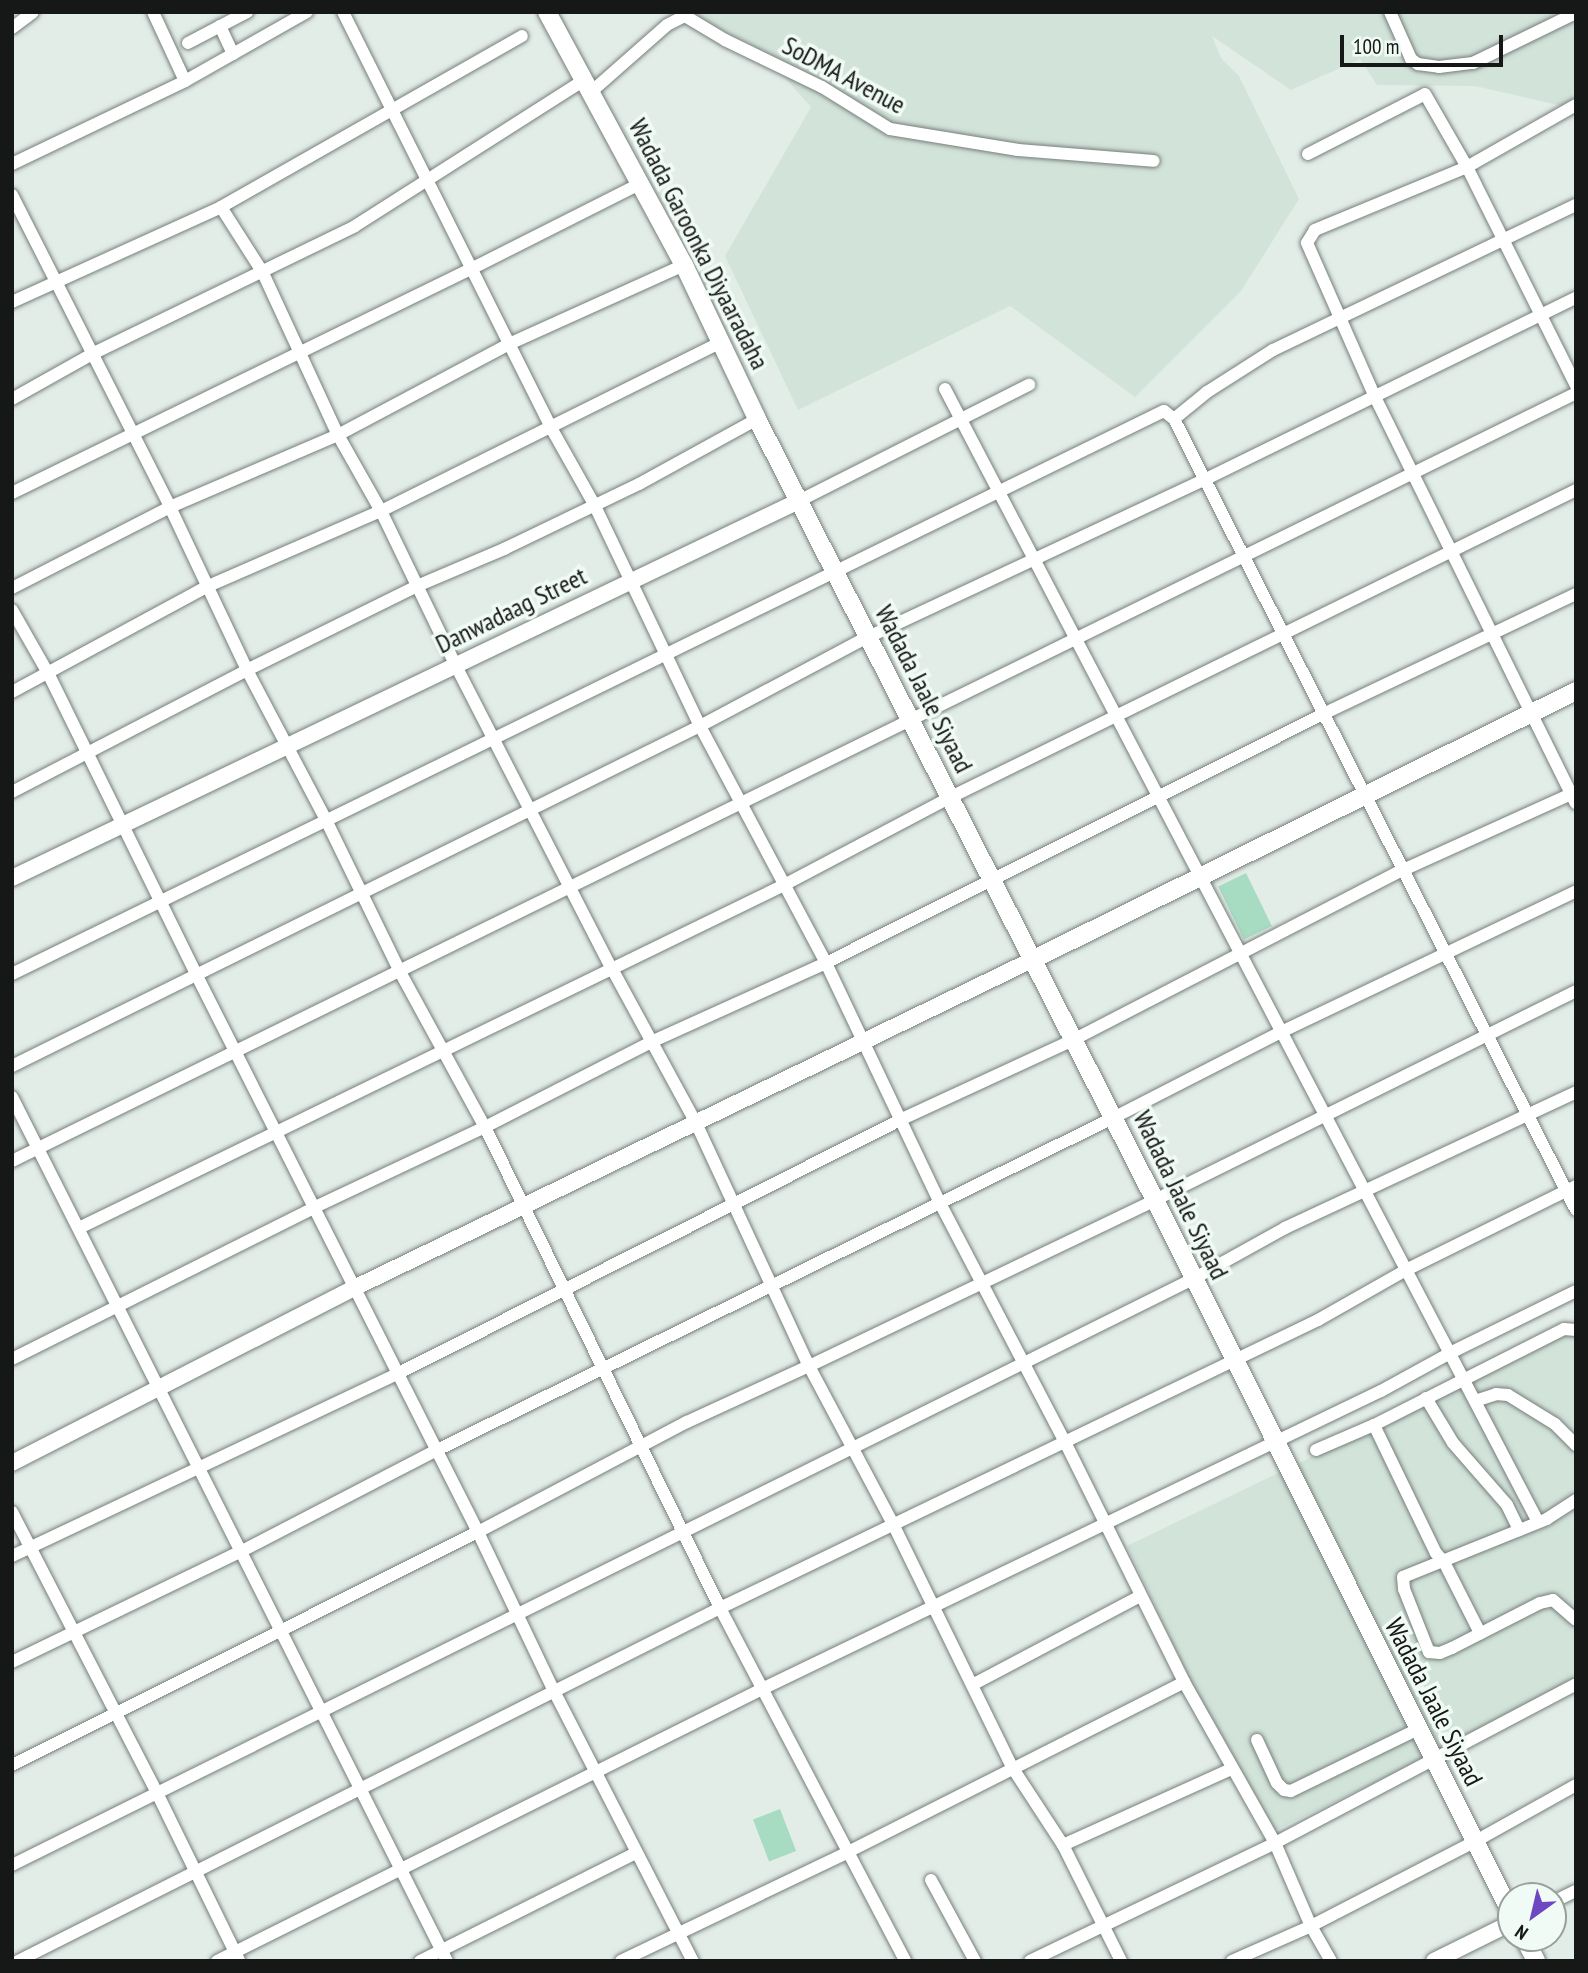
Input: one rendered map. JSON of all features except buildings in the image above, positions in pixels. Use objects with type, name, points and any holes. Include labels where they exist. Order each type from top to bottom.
[{"type":"main road","name":"Wadada Garoonka Diyaaradaha","points":[[547,12],[684,265],[799,502]]},
{"type":"main road","name":"Wadada Jaale Siyaad","points":[[799,502],[1155,1200],[1497,1886]]},
{"type":"main road","points":[[1032,960],[1576,691]]},
{"type":"street","points":[[12,28],[33,12]]},
{"type":"street","points":[[153,12],[185,81]]},
{"type":"street","points":[[188,43],[247,12]]},
{"type":"street","points":[[12,164],[185,81],[307,12]]},
{"type":"street","points":[[342,12],[550,426],[594,504],[700,726],[825,963],[940,1203],[1064,1440],[1184,1682],[1275,1843],[1311,1926],[1331,1961]]},
{"type":"street","points":[[1391,12],[1411,59],[1418,64],[1439,67],[1472,63],[1576,13]]},
{"type":"street","name":"SoDMA Avenue","points":[[587,86],[667,25],[685,16],[725,40],[822,87],[890,129],[1018,150],[1154,161]]},
{"type":"street","points":[[220,26],[233,54]]},
{"type":"street","points":[[12,302],[220,207],[522,36]]},
{"type":"street","points":[[12,399],[94,353],[355,226],[426,180],[587,86]]},
{"type":"street","points":[[1308,155],[1425,94],[1467,167],[1500,239],[1576,386]]},
{"type":"street","points":[[12,1556],[397,1374],[902,1119],[1072,1041],[1403,870],[1574,797],[1375,397],[1308,252],[1307,243],[1312,232],[1467,167],[1576,105]]},
{"type":"street","points":[[12,493],[640,183]]},
{"type":"street","points":[[12,195],[94,353],[247,670],[327,820],[400,972],[485,1128],[720,1608],[846,1853],[905,1961]]},
{"type":"street","points":[[1174,419],[1207,392],[1273,349],[1576,205]]},
{"type":"street","points":[[220,207],[263,273],[338,435],[381,511],[455,664],[495,737],[611,967],[696,1123],[809,1366],[974,1684],[1012,1767],[1063,1845],[1121,1961]]},
{"type":"street","points":[[12,588],[170,507],[338,435],[509,344],[684,265]]},
{"type":"street","points":[[12,1066],[700,726],[869,637],[1204,480],[1576,298]]},
{"type":"street","points":[[12,692],[206,587],[381,511],[720,343]]},
{"type":"street","name":"Danwadaag Street","points":[[12,878],[455,664],[799,502],[1029,385]]},
{"type":"street","points":[[945,389],[1538,1522]]},
{"type":"street","points":[[12,1161],[1576,393]]},
{"type":"street","points":[[12,974],[1164,411],[1174,419],[1527,1114],[1571,1188],[1576,1210]]},
{"type":"street","points":[[12,792],[247,670],[417,586],[504,549],[703,451],[757,419]]},
{"type":"street","points":[[79,1228],[441,1049],[784,885],[1115,715],[1576,490]]},
{"type":"street","points":[[12,1359],[315,1207],[485,1128],[652,1042],[825,963],[1323,714],[1576,594]]},
{"type":"street","points":[[12,610],[48,673],[196,975],[478,1532],[554,1691],[694,1961]]},
{"type":"street","points":[[12,1662],[240,1552],[437,1450],[603,1370],[772,1283],[1113,1118],[1281,1032],[1576,891]]},
{"type":"street","points":[[12,1463],[354,1288],[1032,960]]},
{"type":"street","points":[[12,1765],[478,1532],[641,1444],[1155,1200],[1486,1033],[1576,991]]},
{"type":"street","points":[[12,1865],[158,1795],[682,1531],[1193,1279],[1285,1228],[1366,1193],[1576,1092]]},
{"type":"street","points":[[12,1097],[444,1956]]},
{"type":"street","points":[[18,1961],[196,1869],[720,1608],[1318,1320],[1406,1270],[1571,1188]]},
{"type":"street","points":[[217,1961],[238,1957],[403,1870],[762,1689],[1105,1526],[1576,1292]]},
{"type":"street","points":[[1316,1450],[1374,1425],[1564,1329],[1576,1330]]},
{"type":"street","points":[[1475,1401],[1496,1394],[1508,1395],[1555,1424],[1576,1445]]},
{"type":"street","points":[[1426,1398],[1453,1443],[1507,1505],[1519,1530]]},
{"type":"street","points":[[1374,1425],[1436,1553],[1444,1562],[1480,1633]]},
{"type":"street","points":[[1576,1500],[1538,1522],[1403,1577],[1404,1589],[1429,1652],[1440,1653],[1540,1603],[1553,1600],[1576,1620]]},
{"type":"street","points":[[12,1512],[196,1869],[238,1957]]},
{"type":"street","points":[[974,1684],[1140,1596]]},
{"type":"street","points":[[621,1961],[846,1853],[1184,1682]]},
{"type":"street","points":[[1030,1961],[1184,1884],[1275,1843],[1576,1684]]},
{"type":"street","points":[[1257,1740],[1276,1783],[1284,1790],[1291,1791],[1419,1729]]},
{"type":"street","points":[[1063,1845],[1231,1769]]},
{"type":"street","points":[[1232,1961],[1311,1926],[1474,1842],[1576,1785]]},
{"type":"street","points":[[421,1961],[444,1956],[636,1853]]},
{"type":"street","points":[[931,1880],[975,1961]]},
{"type":"street","points":[[1434,1961],[1497,1930]]},
{"type":"shaded area","points":[[687,12],[1576,12],[1576,109],[1475,86],[1377,85],[1360,59],[1291,90],[1212,36],[1221,58],[1239,76],[1299,199],[1241,291],[1135,397],[1010,306],[798,410],[725,256],[811,107],[759,49]]},
{"type":"shaded area","points":[[1576,1329],[1576,1685],[1272,1832],[1192,1684],[1127,1546]]},
{"type":"green space","points":[[1246,873],[1272,926],[1244,940],[1218,887]]},
{"type":"green space","points":[[780,1809],[796,1851],[769,1861],[753,1819]]}]
